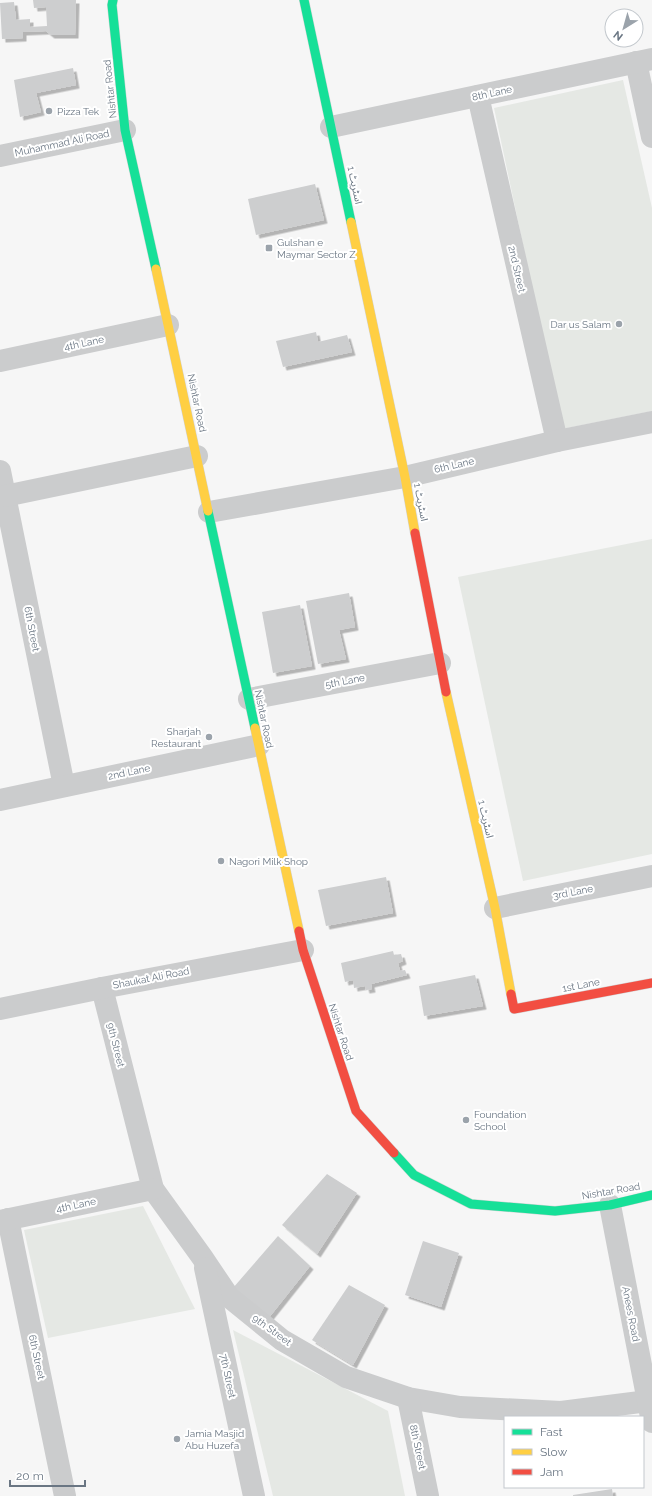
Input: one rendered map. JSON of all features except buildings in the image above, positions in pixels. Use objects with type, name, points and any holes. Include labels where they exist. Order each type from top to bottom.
[{"type":"street","name":"Nishtar Road","points":[[113,0],[112,5],[125,130],[197,456],[303,950],[356,1111],[414,1175],[471,1204],[555,1211],[610,1205],[652,1195]]},
{"type":"street","name":"اسٹریٹ 1","points":[[304,0],[405,477],[440,663],[495,908],[514,1009]]},
{"type":"street","name":"8th Lane","points":[[331,127],[644,61]]},
{"type":"street","points":[[644,61],[652,138]]},
{"type":"street","name":"2nd Street","points":[[478,96],[557,441]]},
{"type":"street","name":"Muhammad Ali Road","points":[[0,156],[125,130]]},
{"type":"street","name":"4th Lane","points":[[0,361],[168,325]]},
{"type":"street","name":"6th Lane","points":[[209,512],[405,477],[557,441],[652,422]]},
{"type":"street","points":[[5,496],[197,456]]},
{"type":"street","name":"6th Street","points":[[0,471],[64,786]]},
{"type":"street","name":"5th Lane","points":[[249,699],[440,663]]},
{"type":"street","name":"2nd Lane","points":[[0,800],[259,745]]},
{"type":"street","name":"3rd Lane","points":[[495,908],[652,876]]},
{"type":"street","name":"Shaukat Ali Road","points":[[0,1009],[303,950]]},
{"type":"street","name":"1st Lane","points":[[514,1009],[652,983]]},
{"type":"street","name":"9th Street","points":[[102,988],[153,1190],[229,1297],[282,1340],[346,1377],[408,1398],[460,1407],[561,1412],[648,1401]]},
{"type":"street","name":"4th Lane","points":[[4,1220],[153,1190]]},
{"type":"street","name":"Anees Road","points":[[610,1205],[652,1422]]},
{"type":"street","name":"6th Street","points":[[4,1220],[65,1496]]},
{"type":"street","name":"7th Street","points":[[202,1257],[254,1496]]},
{"type":"street","name":"8th Street","points":[[408,1398],[428,1496]]},
{"type":"shaded area","points":[[623,80],[652,208],[652,411],[562,429],[494,108]]},
{"type":"shaded area","points":[[652,539],[652,854],[523,881],[458,577]]},
{"type":"shaded area","points":[[143,1206],[195,1309],[48,1338],[24,1230]]},
{"type":"shaded area","points":[[233,1330],[388,1411],[405,1496],[273,1496]]},
{"type":"traffic: fast","points":[[113,0],[112,5],[125,130],[156,269]]},
{"type":"traffic: fast","points":[[304,0],[351,222]]},
{"type":"traffic: fast","points":[[208,511],[255,728]]},
{"type":"traffic: fast","points":[[394,1153],[414,1175],[471,1204],[555,1211],[610,1205],[652,1195]]},
{"type":"traffic: slow","points":[[351,222],[405,477],[415,533]]},
{"type":"traffic: slow","points":[[156,269],[208,511]]},
{"type":"traffic: slow","points":[[446,692],[495,908],[511,994]]},
{"type":"traffic: slow","points":[[255,728],[299,931]]},
{"type":"traffic: jam","points":[[415,533],[446,692]]},
{"type":"traffic: jam","points":[[299,931],[303,950],[356,1111],[394,1153]]},
{"type":"traffic: jam","points":[[511,994],[514,1009],[652,983]]},
{"type":"place","name":"Pizza Tek","points":[[49,111]]},
{"type":"place","name":"Gulshan e Maymar Sector Z","points":[[269,248]]},
{"type":"place","name":"Dar us Salam","points":[[619,324]]},
{"type":"place","name":"Sharjah Restaurant","points":[[209,737]]},
{"type":"place","name":"Nagori Milk Shop","points":[[221,861]]},
{"type":"place","name":"Foundation School","points":[[466,1120]]},
{"type":"place","name":"Jamia Masjid Abu Huzefa","points":[[177,1439]]}]
